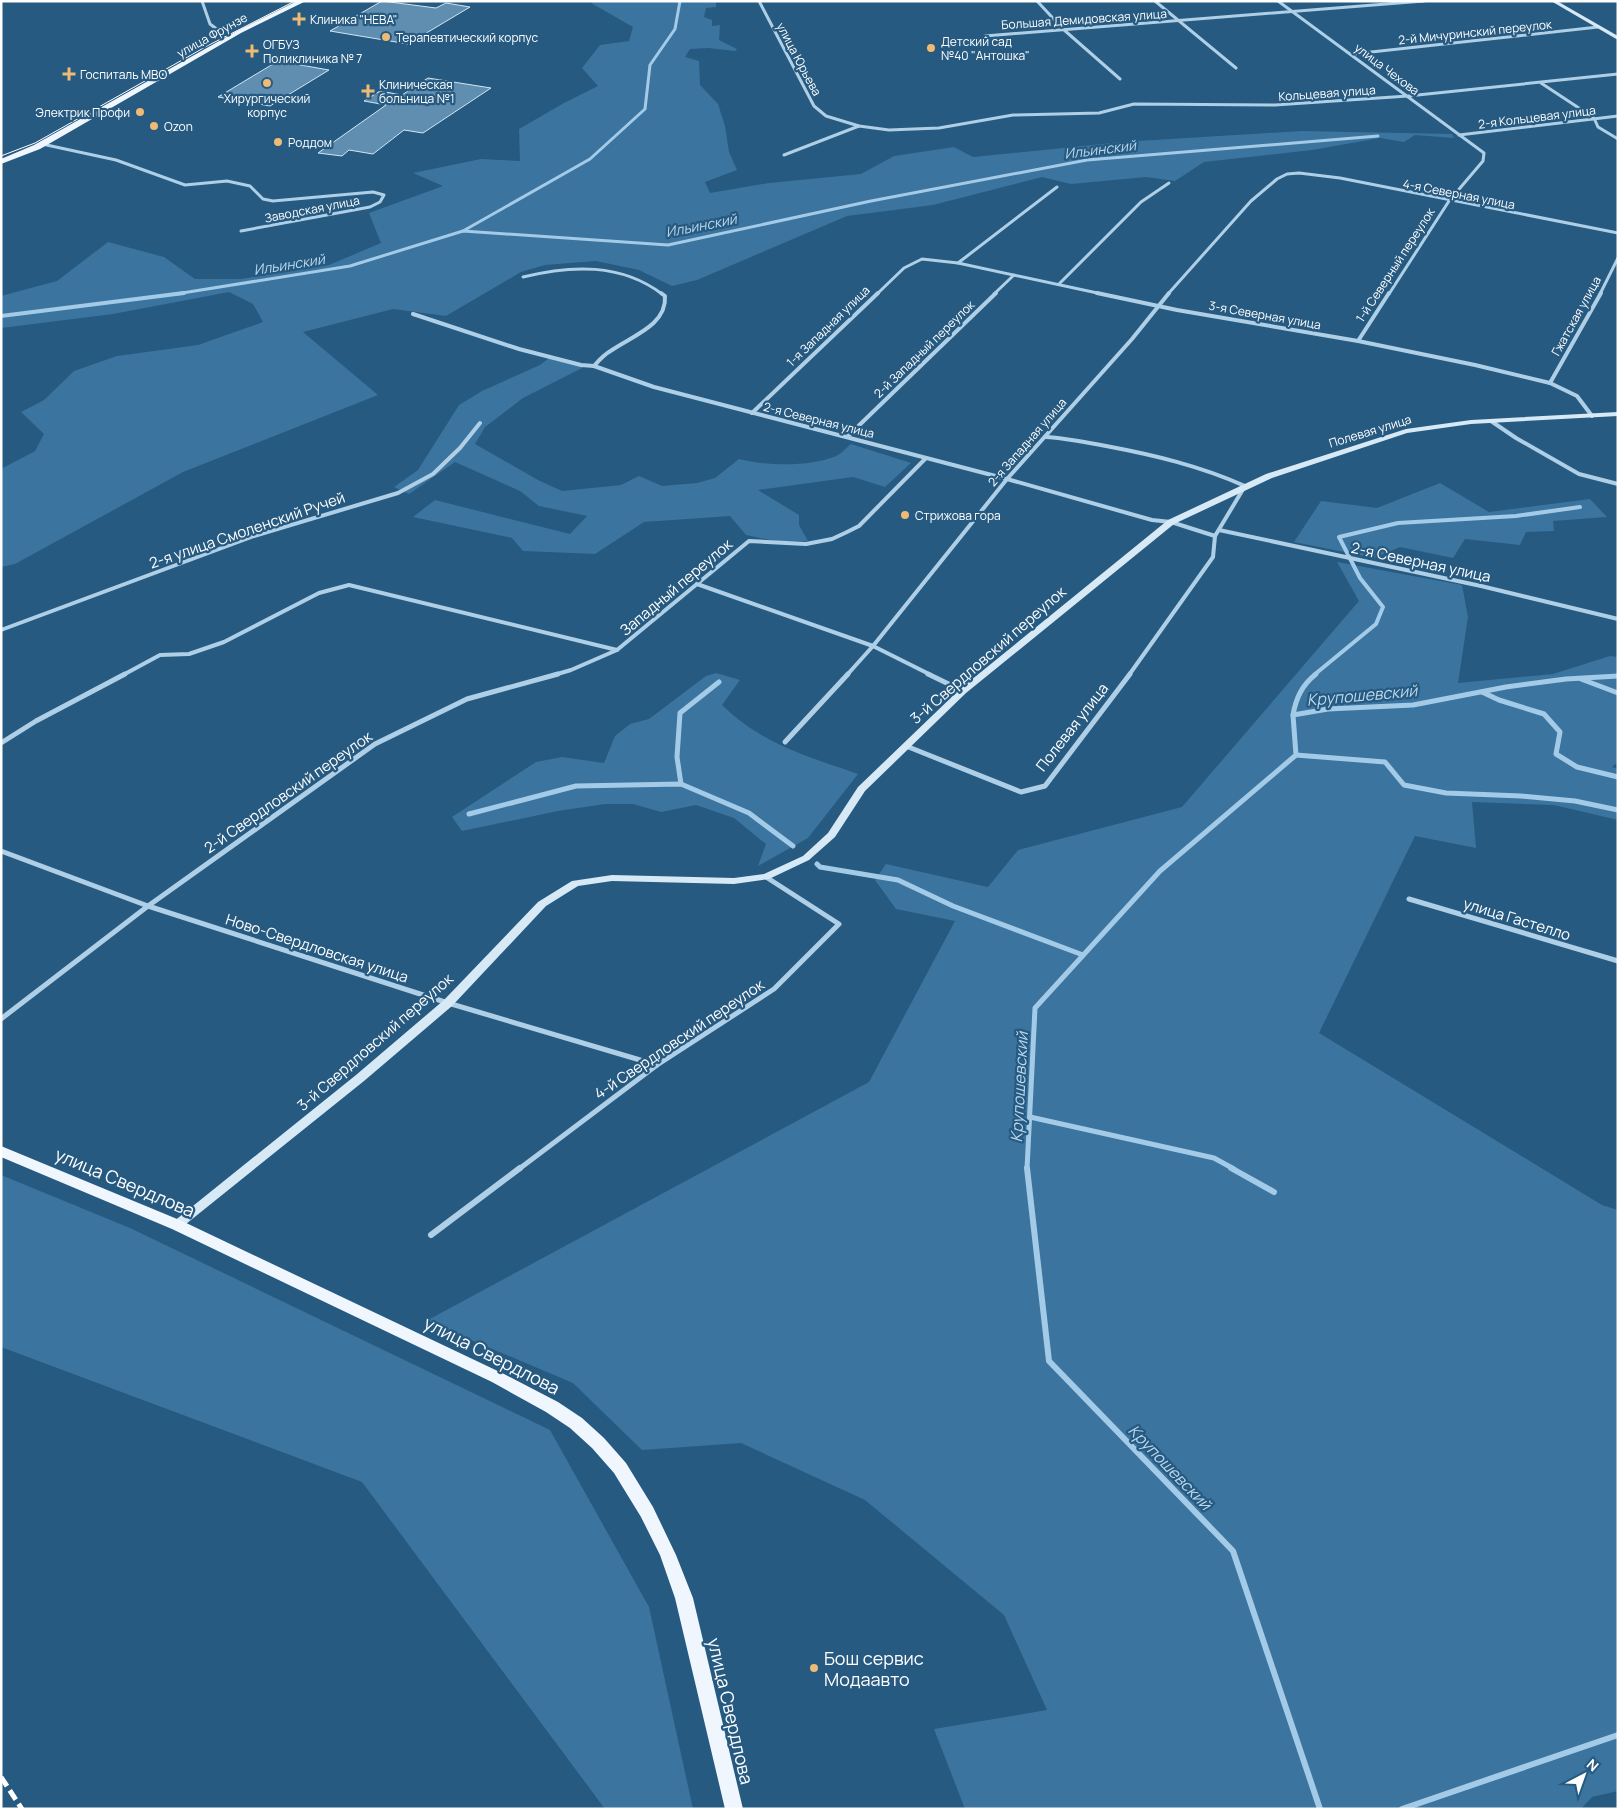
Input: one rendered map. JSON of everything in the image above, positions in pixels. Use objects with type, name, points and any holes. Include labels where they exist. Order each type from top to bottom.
[{"type":"main road","name":"улица Фрунзе","points":[[286,1],[222,33],[18,148],[1,162],[41,144],[239,32],[302,1]]},
{"type":"main road","points":[[1553,1],[1618,38]]},
{"type":"main road","points":[[1,153],[18,148]]},
{"type":"main road","name":"Полевая улица","points":[[1171,522],[1246,486],[1345,449],[1406,431],[1437,425],[1618,414]]},
{"type":"main road","name":"3-й Свердловский переулок","points":[[177,1226],[360,1078],[448,1003],[542,904],[575,882],[612,878],[734,881],[766,878],[806,858],[832,835],[861,789],[963,691],[1171,522]]},
{"type":"main road","name":"улица Свердлова","points":[[1,1151],[177,1226],[498,1378],[552,1407],[576,1423],[598,1443],[620,1468],[647,1512],[668,1555],[684,1598],[734,1809]]},
{"type":"street","points":[[202,1],[210,24],[222,33]]},
{"type":"street","name":"улица Юрьева","points":[[759,1],[814,106],[826,116],[859,126],[889,130],[939,128],[1013,115],[1038,113]]},
{"type":"street","points":[[1036,1],[1063,29],[1120,79]]},
{"type":"street","points":[[1155,1],[1236,68]]},
{"type":"street","name":"улица Чехова","points":[[1278,1],[1353,54],[1484,152]]},
{"type":"street","name":"Большая Демидовская улица","points":[[985,36],[1424,1]]},
{"type":"street","name":"2-й Мичуринский переулок","points":[[1353,54],[1598,28]]},
{"type":"street","name":"Кольцевая улица","points":[[1038,113],[1068,115],[1099,113],[1134,104],[1249,106],[1408,96],[1618,74]]},
{"type":"street","points":[[1541,82],[1594,118],[1598,126],[1618,139]]},
{"type":"street","name":"2-я Кольцевая улица","points":[[1459,135],[1618,116]]},
{"type":"street","points":[[784,155],[859,126]]},
{"type":"street","name":"Заводская улица","points":[[41,144],[116,160],[185,185],[227,181],[250,186],[263,199],[272,201],[373,192],[384,195],[380,202],[370,207],[241,231]]},
{"type":"street","name":"1-й Северный переулок","points":[[1358,341],[1449,201],[1483,161],[1484,152]]},
{"type":"street","name":"4-я Северная улица","points":[[1297,172],[1322,174],[1449,201],[1618,233]]},
{"type":"street","name":"2-я Западная улица","points":[[785,742],[872,646],[1007,479],[1132,338],[1156,306],[1257,194],[1278,178],[1297,172]]},
{"type":"street","points":[[1059,284],[1141,202],[1169,183]]},
{"type":"street","points":[[958,263],[1057,187]]},
{"type":"street","name":"Гжатская улица","points":[[1550,383],[1595,305],[1618,258]]},
{"type":"street","name":"3-я Северная улица","points":[[922,260],[958,263],[1156,306],[1358,341],[1475,365],[1550,383],[1577,396],[1592,416]]},
{"type":"street","name":"1-я Западная улица","points":[[752,413],[904,268],[922,260]]},
{"type":"street","points":[[523,277],[544,270],[591,267],[633,277],[654,285],[665,296],[665,307],[655,321],[641,333],[601,356],[594,366]]},
{"type":"street","name":"2-й Западный переулок","points":[[847,438],[1014,275]]},
{"type":"street","name":"2-я Северная улица","points":[[413,314],[519,349],[582,365],[594,366],[654,387],[1007,479],[1134,515],[1171,522],[1216,536]]},
{"type":"street","points":[[1491,421],[1516,438],[1579,474],[1618,484]]},
{"type":"street","name":"2-я улица Смоленский Ручей","points":[[1,630],[254,536],[398,492],[433,474],[460,448],[480,423]]},
{"type":"street","points":[[1045,437],[1063,437],[1167,458],[1228,478],[1246,486],[1216,536]]},
{"type":"street","name":"Западный переулок","points":[[617,650],[749,541],[789,546],[825,542],[846,534],[859,526],[926,458]]},
{"type":"street","name":"2-я Северная улица","points":[[1219,530],[1481,586],[1618,619]]},
{"type":"street","name":"Полевая улица","points":[[906,746],[1020,792],[1045,786],[1117,692],[1213,557],[1216,536]]},
{"type":"street","points":[[697,584],[872,646],[963,691]]},
{"type":"street","points":[[1,742],[36,721],[160,655],[189,654],[224,642],[320,593],[348,585],[374,589],[617,650]]},
{"type":"street","name":"2-й Свердловский переулок","points":[[1,1019],[148,906],[375,744],[467,699],[570,670],[617,650]]},
{"type":"street","name":"Ново-Свердловская улица","points":[[1,851],[148,906],[448,1003],[657,1065]]},
{"type":"street","name":"4-й Свердловский переулок","points":[[431,1235],[657,1065],[774,989],[839,924],[766,878]]},
{"type":"street","name":"улица Гастелло","points":[[1409,899],[1618,961]]},
{"type":"shaded area","points":[[594,1],[716,1],[716,7],[706,8],[704,17],[712,20],[712,26],[720,25],[719,40],[737,49],[735,51],[708,48],[690,49],[685,57],[699,61],[700,85],[718,104],[725,126],[729,152],[737,170],[705,182],[710,193],[769,183],[861,174],[894,156],[954,147],[973,157],[1122,142],[1302,131],[1452,134],[1454,138],[1415,135],[1404,142],[1380,138],[1312,150],[1204,162],[1175,181],[1146,177],[1071,184],[1042,177],[933,205],[847,216],[697,280],[672,286],[639,270],[596,261],[545,265],[521,272],[446,316],[393,309],[303,332],[378,395],[183,472],[15,564],[1,567],[1,469],[35,451],[44,434],[21,412],[44,400],[74,371],[117,356],[198,345],[263,322],[253,304],[229,292],[113,314],[1,328],[1,296],[57,281],[108,242],[164,257],[195,279],[241,279],[329,265],[381,243],[369,213],[443,186],[413,173],[481,159],[520,161],[519,129],[598,86],[582,68],[600,45],[629,41],[633,27],[591,3]]},
{"type":"shaded area","points":[[549,358],[584,367],[523,398],[485,427],[475,444],[538,480],[562,491],[621,485],[639,476],[662,486],[697,483],[715,478],[739,459],[762,463],[801,464],[836,456],[851,444],[911,463],[885,487],[853,477],[758,490],[799,515],[799,525],[808,541],[775,541],[746,535],[730,516],[644,522],[595,554],[523,551],[512,538],[413,517],[435,500],[570,534],[587,516],[539,506],[520,491],[455,462],[409,494],[394,487],[418,470],[459,405],[482,391],[540,365]]},
{"type":"shaded area","points":[[1440,483],[1489,512],[1590,499],[1607,517],[1553,521],[1554,531],[1526,532],[1520,545],[1465,539],[1453,558],[1400,547],[1374,558],[1294,542],[1321,501],[1377,508]]},
{"type":"shaded area","points":[[1337,562],[1462,585],[1468,617],[1458,683],[1553,674],[1610,656],[1618,657],[1618,762],[1612,767],[1618,769],[1618,820],[1554,805],[1472,802],[1476,848],[1415,836],[1319,1033],[1602,1205],[1618,1210],[1618,1791],[1592,1797],[1581,1809],[965,1809],[934,1729],[1047,1710],[1004,1615],[865,1500],[741,1443],[642,1450],[573,1383],[426,1321],[869,1082],[955,921],[896,909],[875,880],[886,864],[988,887],[1018,850],[1182,807],[1359,601]]},
{"type":"shaded area","points":[[716,673],[740,680],[722,705],[753,730],[802,754],[858,774],[808,838],[758,866],[766,844],[734,818],[696,805],[661,812],[633,804],[605,804],[558,811],[462,831],[452,817],[536,762],[562,757],[604,763],[615,736],[630,724],[649,719],[706,676]]},
{"type":"shaded area","points":[[1,1175],[130,1228],[550,1430],[649,1607],[693,1809],[605,1809],[362,1482],[1,1347]]},
{"type":"building","points":[[382,1],[436,8],[446,3],[470,7],[408,44],[330,31]]},
{"type":"building","name":"Хирургический корпус","points":[[278,61],[329,70],[270,106],[218,97]]},
{"type":"building","points":[[428,78],[491,88],[423,133],[404,130],[373,154],[349,150],[342,156],[318,153],[386,105],[364,101],[380,91],[402,95]]},
{"type":"waterway","points":[[463,231],[590,159],[645,109],[650,65],[675,29],[680,1]]},
{"type":"waterway","name":"Ильинский","points":[[463,231],[668,245],[871,201],[1087,160],[1378,136]]},
{"type":"waterway","name":"Ильинский","points":[[176,294],[350,266],[463,231]]},
{"type":"waterway","name":"Ильинский","points":[[1,316],[184,293]]},
{"type":"waterway","points":[[1314,675],[1376,624],[1383,607],[1360,578],[1339,537],[1398,523],[1516,516],[1580,507]]},
{"type":"waterway","points":[[1293,715],[1300,692],[1316,674]]},
{"type":"waterway","name":"Крупошевский","points":[[1293,715],[1328,709],[1413,705],[1506,687],[1566,679],[1618,676]]},
{"type":"waterway","points":[[1581,679],[1618,693]]},
{"type":"waterway","points":[[681,784],[677,757],[680,713],[719,682]]},
{"type":"waterway","points":[[1482,692],[1499,700],[1544,714],[1560,732],[1556,754],[1577,767],[1618,777]]},
{"type":"waterway","name":"Крупошевский","points":[[1293,715],[1296,755]]},
{"type":"waterway","name":"Крупошевский","points":[[1027,1168],[1035,1008],[1160,871],[1296,755]]},
{"type":"waterway","points":[[1296,755],[1385,762],[1404,785],[1446,793],[1521,796],[1575,801],[1618,810]]},
{"type":"waterway","points":[[469,814],[576,786],[681,784]]},
{"type":"waterway","points":[[681,784],[749,813],[793,846]]},
{"type":"waterway","points":[[817,864],[820,867],[898,880],[953,906],[1083,955]]},
{"type":"waterway","points":[[1030,1117],[1214,1158],[1234,1169]]},
{"type":"waterway","name":"Крупошевский","points":[[1027,1168],[1049,1361],[1233,1551],[1320,1809]]},
{"type":"waterway","points":[[1231,1168],[1274,1192]]},
{"type":"waterway","points":[[1402,1809],[1618,1735]]},
{"type":"tram line","points":[[1,156],[35,143],[207,46],[295,1]]},
{"type":"railway","points":[[1,1777],[22,1809]]},
{"type":"place","name":"Клиника \"НЕВА\"","points":[[299,19]]},
{"type":"place","name":"Терапевтический корпус","points":[[386,37]]},
{"type":"place","name":"Детский сад №40 \"Антошка\"","points":[[931,48]]},
{"type":"place","name":"ОГБУЗ Поликлиника № 7","points":[[252,51]]},
{"type":"place","name":"Госпиталь МВО","points":[[69,74]]},
{"type":"place","name":"Хирургический корпус","points":[[267,83]]},
{"type":"place","name":"Клиническая больница №1","points":[[368,91]]},
{"type":"place","name":"Электрик Профи","points":[[140,112]]},
{"type":"place","name":"Ozon","points":[[154,126]]},
{"type":"place","name":"Роддом","points":[[278,142]]},
{"type":"place","name":"Стрижова гора","points":[[905,515]]},
{"type":"place","name":"Бош сервис Модаавто","points":[[814,1668]]}]
